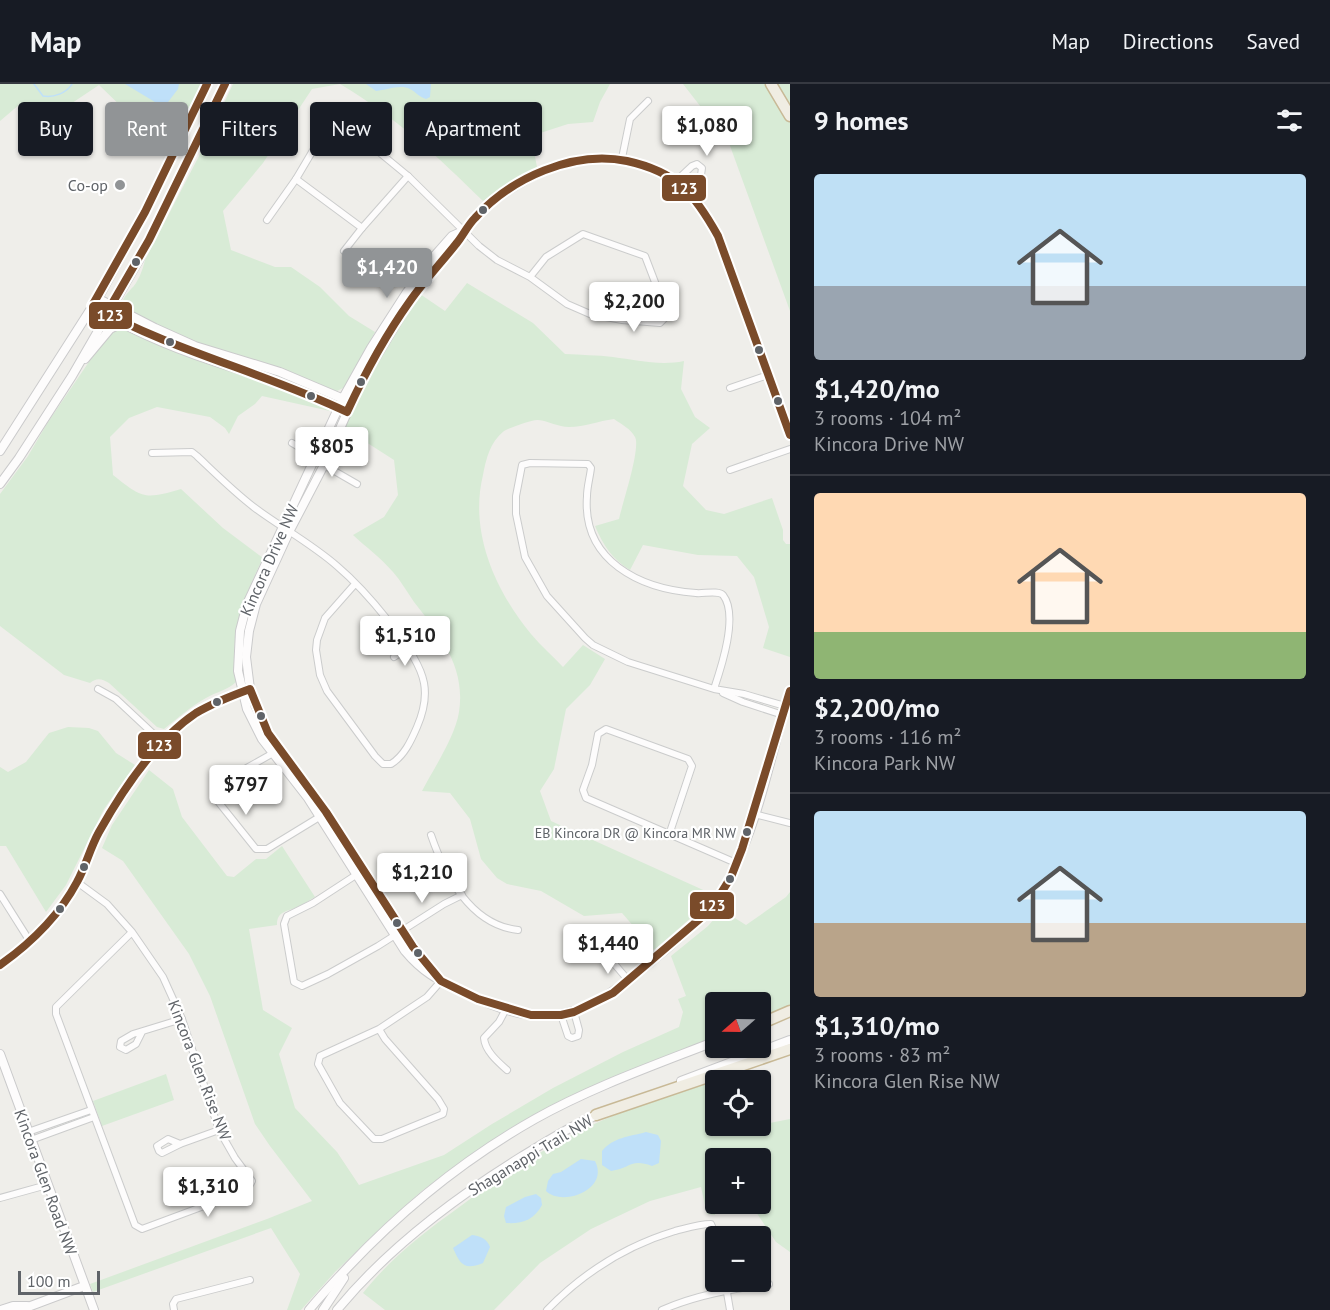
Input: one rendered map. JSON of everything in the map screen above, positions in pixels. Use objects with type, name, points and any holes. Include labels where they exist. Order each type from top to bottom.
[{"type":"highway","points":[[772,84],[790,106]]},
{"type":"highway","points":[[772,84],[790,116]]},
{"type":"highway","points":[[771,1020],[790,1013]]},
{"type":"highway","points":[[596,1115],[790,1049]]},
{"type":"street","points":[[0,451],[98,298],[144,212],[207,84]]},
{"type":"street","points":[[0,484],[20,458],[72,376],[149,240],[225,84]]},
{"type":"street","points":[[188,116],[200,100]]},
{"type":"street","points":[[622,158],[630,119],[648,101]]},
{"type":"street","points":[[267,220],[296,179],[328,125],[339,124],[374,148],[408,176],[463,231],[497,260],[530,277],[567,304],[590,314],[632,321],[660,322],[665,318],[666,311],[645,256],[583,234],[546,257],[530,277]]},
{"type":"street","name":"Kincora Drive NW","points":[[286,529],[324,465],[347,400],[378,338],[418,277],[452,236],[463,231],[485,208],[510,189],[547,168],[569,161],[592,157],[622,158],[649,167],[688,190],[718,236],[790,435]]},
{"type":"street","points":[[676,181],[697,164],[702,168],[701,175],[688,190]]},
{"type":"street","points":[[344,251],[408,176]]},
{"type":"street","points":[[296,179],[362,228]]},
{"type":"street","points":[[98,298],[195,346],[280,372],[347,400]]},
{"type":"street","points":[[92,306],[122,323],[175,347],[291,386],[343,410]]},
{"type":"street","points":[[72,376],[110,329],[122,323]]},
{"type":"street","points":[[730,388],[768,375]]},
{"type":"street","name":"Kincora Drive NW","points":[[343,410],[316,457],[252,618],[246,657],[246,690],[276,752],[323,814],[398,933],[441,981],[478,999],[531,1015],[561,1015],[574,1012],[613,993],[702,917],[718,898],[736,863],[754,814],[790,691]]},
{"type":"street","points":[[292,443],[357,484]]},
{"type":"street","points":[[730,470],[790,449]]},
{"type":"street","points":[[152,453],[192,453],[227,485],[337,566],[355,584],[367,596],[407,648],[422,676],[425,692],[424,707],[410,741],[394,763],[383,764],[327,691],[318,665],[317,640],[325,618],[355,584]]},
{"type":"street","points":[[714,689],[726,651],[728,634],[728,610],[723,596],[719,593],[698,594],[657,587],[628,575],[613,564],[601,550],[588,519],[586,496],[591,468],[588,464],[530,463],[522,465],[517,487],[516,508],[522,547],[540,586],[562,615],[585,639],[628,662],[714,689],[744,694],[784,711]]},
{"type":"street","points":[[394,657],[407,648]]},
{"type":"street","points":[[98,689],[116,699],[162,742]]},
{"type":"street","points":[[0,965],[29,940],[59,908],[77,882],[105,821],[162,742],[207,706],[246,690]]},
{"type":"street","points":[[669,835],[692,766],[688,759],[606,729],[603,730],[598,734],[592,765],[583,790],[586,798],[669,835],[736,863]]},
{"type":"street","points":[[276,752],[226,782],[216,792],[216,799],[256,849],[267,849],[323,814]]},
{"type":"street","points":[[754,814],[790,823]]},
{"type":"street","points":[[431,835],[441,859],[472,908],[487,921],[504,929],[518,930]]},
{"type":"street","points":[[360,872],[313,903],[286,916],[284,924],[294,982],[302,986],[328,974],[462,895]]},
{"type":"street","name":"Kincora Glen Rise NW","points":[[77,882],[106,904],[132,932],[163,977],[183,1019],[219,1130],[252,1181],[247,1190],[142,1229],[135,1225],[56,1014],[56,1007],[132,932]]},
{"type":"street","points":[[0,894],[29,940]]},
{"type":"street","points":[[605,953],[628,980]]},
{"type":"street","points":[[379,1029],[385,1039],[438,1099],[444,1110],[443,1114],[382,1139],[374,1139],[340,1103],[318,1064],[320,1056],[379,1029],[427,997],[441,981]]},
{"type":"street","points":[[506,1009],[500,1022],[484,1038],[485,1044],[507,1070]]},
{"type":"street","points":[[561,1015],[568,1036],[572,1038],[578,1036],[579,1030],[574,1012]]},
{"type":"street","points":[[142,1032],[183,1019]]},
{"type":"street","name":"Shaganappi Trail NW","points":[[338,1310],[358,1285],[425,1223],[539,1146],[596,1115],[790,1040]]},
{"type":"street","name":"Shaganappi Trail NW","points":[[309,1310],[386,1228],[428,1192],[494,1143],[536,1118],[596,1089],[705,1045]]},
{"type":"street","name":"Kincora Glen Road NW","points":[[0,1054],[94,1310]]},
{"type":"street","points":[[30,1136],[91,1110]]},
{"type":"street","points":[[30,1136],[94,1117]]},
{"type":"street","points":[[180,1144],[219,1130]]},
{"type":"street","points":[[0,1198],[47,1185]]},
{"type":"street","points":[[547,1310],[592,1271],[642,1243],[668,1233],[704,1224],[712,1226]]},
{"type":"street","points":[[323,1310],[355,1260]]},
{"type":"street","points":[[174,1310],[173,1304],[176,1299],[250,1280]]},
{"type":"street","points":[[1,1310],[24,1308],[84,1286]]},
{"type":"street","points":[[662,1310],[683,1301],[718,1292]]},
{"type":"street","points":[[726,1292],[730,1310]]},
{"type":"green space","points":[[0,84],[201,84],[188,109],[188,102],[117,102],[99,85],[74,102],[18,102],[18,106],[0,121]]},
{"type":"green space","points":[[233,84],[340,84],[312,89],[298,110],[298,102],[224,102]]},
{"type":"green space","points":[[340,84],[610,84],[593,122],[568,124],[542,132],[542,102],[404,102],[404,129],[392,119],[392,102],[368,102]]},
{"type":"green space","points":[[683,84],[790,84],[790,311],[729,143]]},
{"type":"green space","points":[[200,154],[200,156],[268,156],[223,211],[231,250],[275,267],[291,267],[320,287],[349,316],[375,332],[345,387],[337,391],[180,337],[122,307],[126,295],[138,280],[145,260]]},
{"type":"green space","points":[[435,156],[535,156],[537,167],[483,201]]},
{"type":"green space","points":[[467,283],[533,323],[565,354],[607,356],[657,363],[684,361],[681,389],[695,417],[710,428],[692,444],[683,486],[706,510],[724,514],[772,498],[783,530],[783,540],[786,544],[790,544],[790,657],[763,648],[769,627],[754,577],[737,556],[698,555],[643,545],[630,570],[618,562],[609,551],[595,526],[619,519],[636,443],[631,432],[614,419],[569,427],[538,420],[526,422],[499,435],[487,457],[480,496],[480,518],[488,559],[506,599],[531,634],[563,667],[583,645],[605,659],[590,685],[566,709],[554,769],[540,791],[551,821],[712,894],[693,916],[654,950],[622,913],[584,916],[541,891],[507,884],[497,878],[481,859],[470,819],[450,793],[422,791],[449,742],[457,722],[459,680],[442,639],[399,579],[384,562],[353,535],[384,517],[398,495],[394,460],[344,428],[361,391],[420,294],[445,311]]},
{"type":"green space","points":[[122,328],[330,408],[330,411],[262,396],[238,416],[229,434],[225,428],[210,417],[157,407],[129,418],[110,437],[113,475],[144,495],[159,495],[181,489],[223,528],[263,558],[239,618],[235,647],[236,682],[195,705],[164,729],[157,727],[109,683],[100,679],[90,683],[64,675],[0,626],[0,494],[28,456],[97,350],[110,334]]},
{"type":"green space","points":[[68,727],[98,731],[116,753],[135,765],[104,809],[66,885],[46,912],[6,846],[0,846],[0,767],[8,772],[26,762],[49,733]]},
{"type":"green space","points":[[149,770],[173,789],[182,817],[227,876],[234,877],[256,859],[266,859],[282,846],[315,897],[283,913],[277,920],[277,925],[249,929],[263,1010],[292,1028],[279,1054],[295,1108],[337,1152],[359,1185],[444,1155],[553,1088],[623,1052],[679,1027],[683,1012],[678,999],[686,996],[671,956],[708,926],[722,910],[746,925],[790,892],[790,1008],[771,1015],[771,992],[705,992],[705,1041],[604,1081],[557,1104],[482,1148],[423,1190],[389,1220],[335,1272],[301,1310],[287,1310],[300,1274],[271,1228],[93,1292],[90,1284],[312,1201],[255,1124],[210,996],[189,954],[123,861],[102,848],[112,825]]},
{"type":"green space","points":[[166,1074],[174,1100],[102,1126],[93,1101]]},
{"type":"green space","points":[[705,1084],[705,1136],[771,1136],[771,1123],[790,1119],[790,1252],[776,1242],[771,1234],[771,1226],[765,1226],[757,1214],[771,1214],[771,1148],[705,1148],[705,1205],[701,1187],[650,1201],[591,1229],[540,1263],[494,1310],[385,1310],[363,1293],[384,1269],[420,1237],[510,1171],[603,1120]]},
{"type":"water","points":[[125,84],[179,84],[168,102],[155,102]]},
{"type":"water","points":[[366,84],[431,84],[430,97],[426,99],[402,87],[376,91]]},
{"type":"water","points":[[646,1132],[658,1135],[661,1141],[659,1163],[652,1166],[639,1163],[611,1171],[602,1165],[602,1151],[611,1143]]},
{"type":"water","points":[[581,1159],[595,1161],[598,1171],[596,1180],[590,1187],[582,1193],[563,1197],[546,1191],[548,1181],[553,1174],[561,1172]]},
{"type":"water","points":[[536,1194],[541,1198],[542,1205],[531,1218],[517,1223],[506,1223],[504,1216],[506,1207]]},
{"type":"water","points":[[472,1235],[483,1238],[490,1247],[483,1263],[467,1266],[461,1262],[453,1248]]},
{"type":"waterway","points":[[34,84],[43,96],[63,92],[72,84]]},
{"type":"transit line","name":"123","points":[[207,84],[145,212],[92,306],[154,336],[347,412],[376,355],[401,314],[472,221],[490,204],[525,179],[544,170],[586,160],[627,161],[659,171],[682,187],[701,208],[718,236],[790,435]]},
{"type":"transit line","name":"123","points":[[113,302],[149,240],[225,84]]},
{"type":"transit line","name":"123","points":[[0,965],[23,948],[62,906],[80,876],[108,816],[154,751],[196,713],[250,689],[268,733],[326,812],[413,947],[441,981],[478,999],[531,1015],[561,1015],[574,1012],[613,993],[702,917],[718,898],[731,877],[742,849],[790,691]]},
{"type":"place","name":"Co-op","points":[[120,185]]},
{"type":"place","name":"EB Kincora DR @ Kincora MR NW","points":[[747,832]]}]
